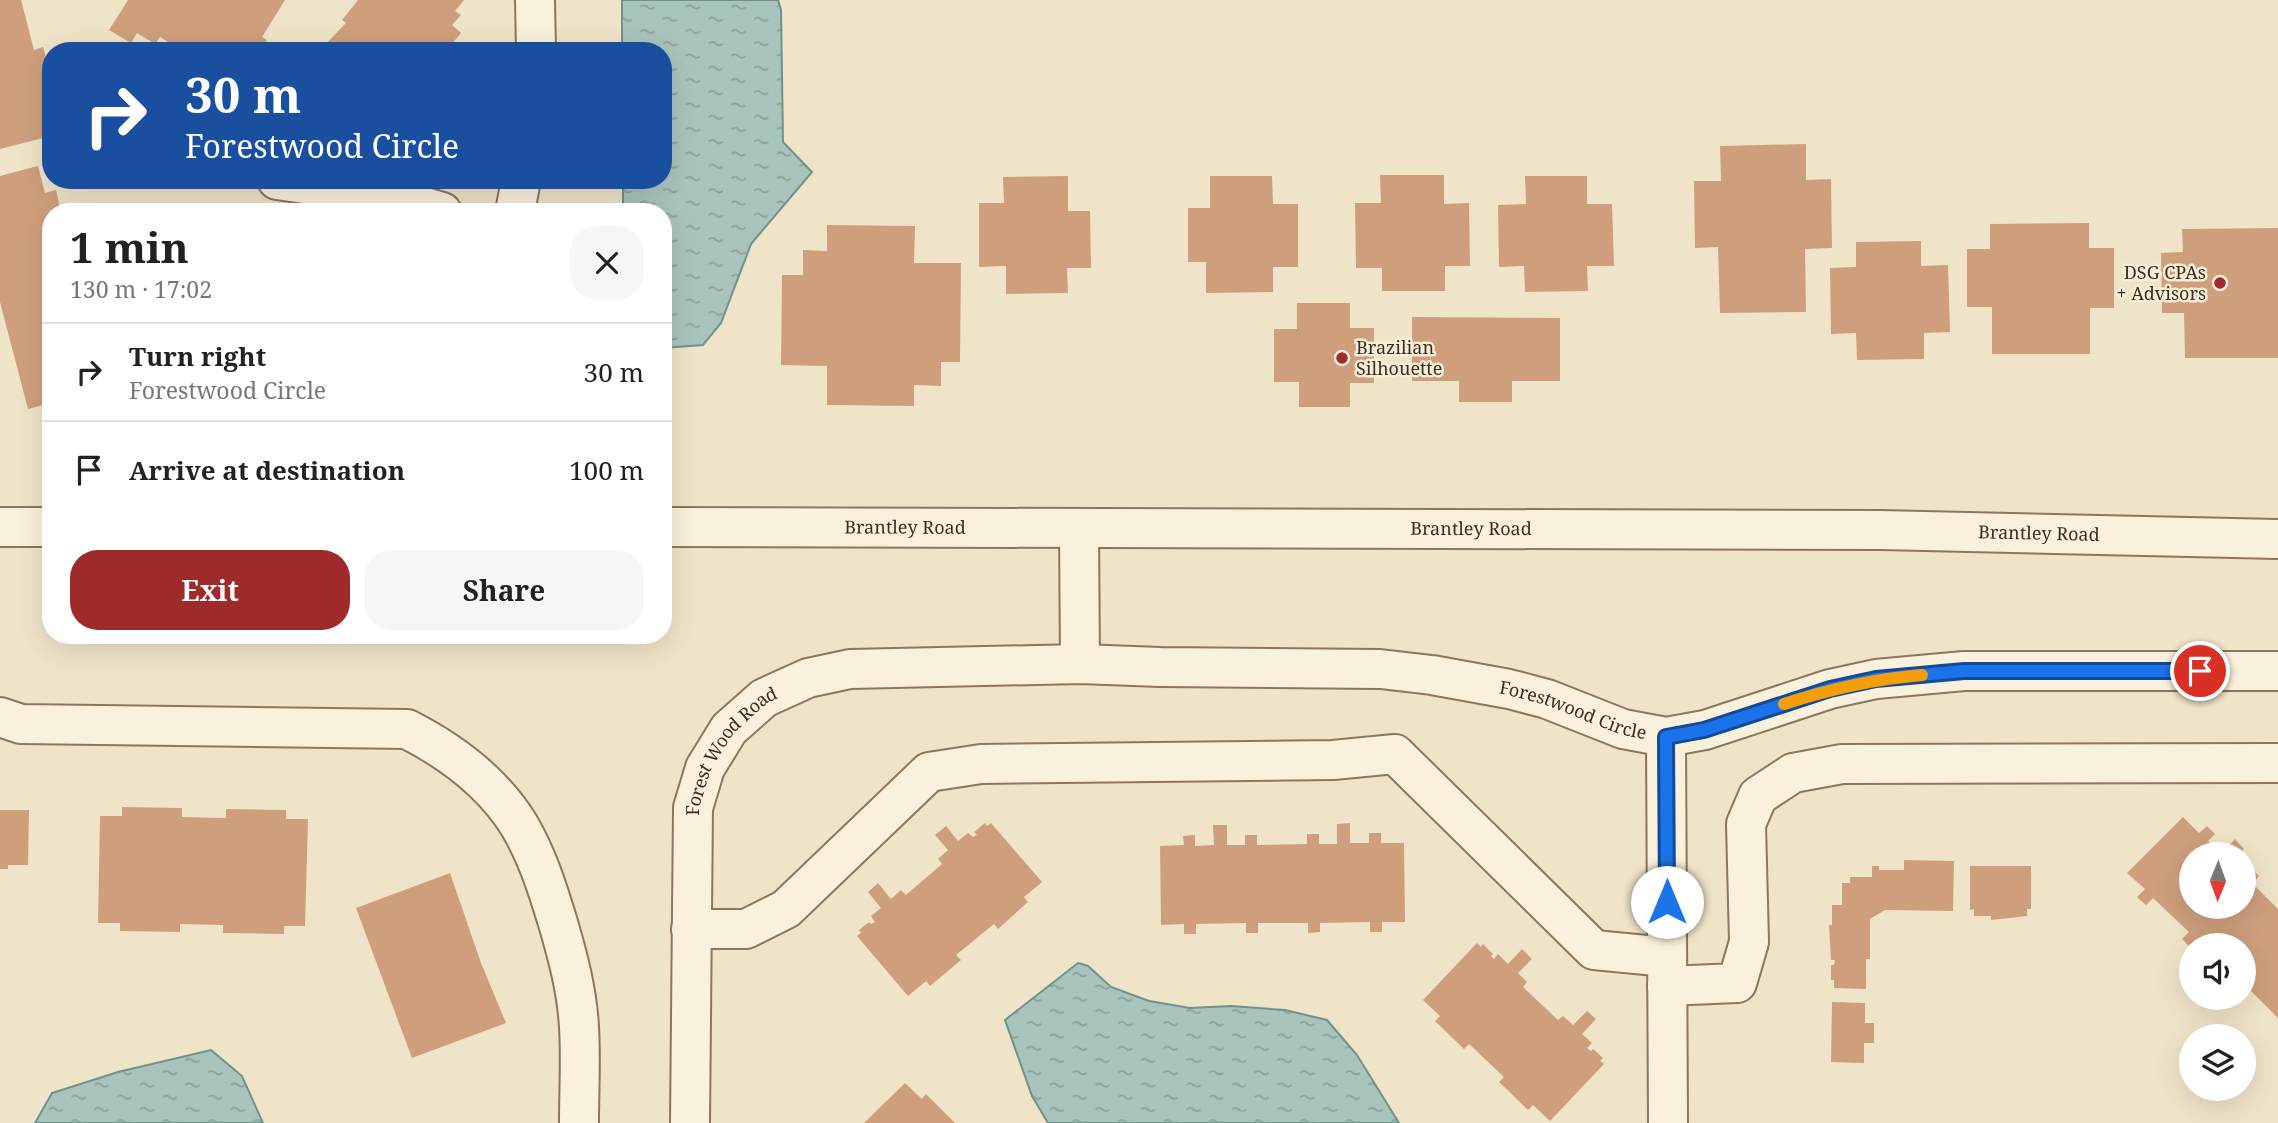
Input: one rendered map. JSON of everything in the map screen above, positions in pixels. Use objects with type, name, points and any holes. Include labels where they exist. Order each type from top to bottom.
[{"type":"street","points":[[536,0],[536,42]]},
{"type":"street","points":[[319,189],[385,203]]},
{"type":"street","points":[[0,527],[42,527]]},
{"type":"street","name":"Brantley Road","points":[[672,527],[1880,530],[2278,539]]},
{"type":"street","points":[[1079,528],[1080,664]]},
{"type":"street","name":"Forestwood Circle","points":[[1080,664],[1380,670],[1432,675],[1509,689],[1546,699],[1623,729],[1666,737],[1704,730],[1830,689],[1876,679],[1964,671],[2278,671]]},
{"type":"street","name":"Forest Wood Road","points":[[690,1123],[693,808],[705,768],[729,729],[764,698],[808,678],[850,669],[1080,664]]},
{"type":"street","points":[[0,717],[21,724],[407,729],[433,742],[495,794],[519,825],[547,884],[571,967],[579,1027],[579,1123]]},
{"type":"street","points":[[1666,737],[1668,1123]]},
{"type":"street","points":[[691,929],[746,929],[786,909],[929,772],[981,764],[1333,760],[1395,754],[1594,950],[1667,972],[1737,983],[1749,942],[1746,824],[1758,796],[1794,773],[1842,764],[2278,763]]},
{"type":"water","points":[[622,0],[778,0],[781,10],[783,142],[812,172],[751,244],[721,323],[703,345],[672,347],[672,203],[623,203],[623,189],[672,189],[672,42],[622,42]]},
{"type":"water","points":[[1078,963],[1088,966],[1111,987],[1149,1001],[1190,1008],[1231,1006],[1285,1010],[1327,1020],[1357,1055],[1399,1123],[1048,1123],[1032,1096],[1005,1020]]},
{"type":"water","points":[[211,1050],[242,1076],[263,1123],[35,1123],[52,1093],[118,1072]]},
{"type":"building","points":[[0,0],[21,0],[34,50],[42,47],[42,138],[0,149]]},
{"type":"building","points":[[128,0],[285,0],[262,37],[267,40],[266,42],[168,42],[160,37],[156,42],[152,42],[137,33],[129,42],[109,30]]},
{"type":"building","points":[[358,0],[464,0],[455,11],[461,15],[452,25],[461,33],[454,42],[328,42],[346,23],[342,20]]},
{"type":"building","points":[[1806,144],[1806,180],[1831,179],[1832,248],[1805,249],[1806,312],[1720,313],[1718,247],[1695,248],[1694,181],[1721,181],[1720,146]]},
{"type":"building","points":[[38,166],[42,189],[45,193],[56,190],[59,203],[42,203],[42,405],[28,409],[0,302],[0,176]]},
{"type":"building","points":[[1380,175],[1444,175],[1444,204],[1469,203],[1470,266],[1445,266],[1445,291],[1382,291],[1382,268],[1356,268],[1355,203],[1381,203]]},
{"type":"building","points":[[1068,176],[1068,211],[1090,211],[1091,268],[1067,268],[1068,293],[1006,294],[1006,266],[979,267],[979,203],[1004,203],[1003,177]]},
{"type":"building","points":[[1210,176],[1272,176],[1273,204],[1298,204],[1298,267],[1273,267],[1273,292],[1206,293],[1206,262],[1188,262],[1188,208],[1210,208]]},
{"type":"building","points":[[1525,176],[1587,176],[1587,204],[1612,204],[1614,266],[1587,266],[1588,291],[1525,292],[1524,266],[1499,267],[1498,205],[1526,204]]},
{"type":"building","points":[[2089,223],[2089,248],[2114,248],[2114,308],[2090,308],[2090,354],[1992,354],[1992,307],[1967,307],[1967,249],[1990,249],[1990,224]]},
{"type":"building","points":[[827,225],[915,226],[914,263],[961,263],[960,362],[941,362],[941,386],[914,385],[914,406],[827,405],[827,366],[781,365],[782,275],[803,275],[803,250],[827,251]]},
{"type":"building","name":"DSG CPAs + Advisors","points":[[2278,228],[2278,358],[2185,358],[2184,313],[2162,313],[2161,253],[2183,252],[2182,229]]},
{"type":"building","points":[[1921,241],[1921,266],[1948,265],[1950,332],[1924,333],[1924,359],[1857,360],[1856,333],[1831,334],[1830,268],[1856,267],[1856,242]]},
{"type":"building","points":[[1297,303],[1350,303],[1350,328],[1374,328],[1374,383],[1350,383],[1350,407],[1299,407],[1299,382],[1274,382],[1274,329],[1297,329]]},
{"type":"building","points":[[1412,317],[1560,318],[1560,381],[1512,381],[1512,402],[1459,402],[1459,381],[1412,381]]},
{"type":"building","points":[[122,807],[182,808],[182,817],[226,818],[226,809],[286,810],[286,819],[308,819],[305,926],[284,926],[284,934],[223,933],[223,925],[180,924],[180,932],[120,931],[120,923],[98,923],[100,816],[122,816]]},
{"type":"building","points":[[0,810],[29,810],[28,865],[8,865],[8,869],[0,869]]},
{"type":"building","points":[[2183,817],[2199,833],[2207,826],[2215,834],[2209,842],[2179,842],[2179,919],[2256,919],[2256,887],[2278,909],[2278,1018],[2256,996],[2256,933],[2188,933],[2153,898],[2146,905],[2137,897],[2145,889],[2127,873]]},
{"type":"building","points":[[985,823],[987,826],[991,823],[1042,882],[1024,897],[1028,902],[998,929],[994,924],[956,955],[961,960],[930,986],[926,981],[908,996],[857,936],[861,933],[859,930],[869,922],[875,922],[871,916],[881,908],[868,892],[878,883],[891,899],[901,890],[906,895],[942,864],[938,859],[948,850],[935,835],[946,826],[958,841],[968,833],[973,837],[977,835],[974,832]]},
{"type":"building","points":[[1350,823],[1350,843],[1369,843],[1369,833],[1381,833],[1381,843],[1404,843],[1405,922],[1382,922],[1382,932],[1370,932],[1370,922],[1320,923],[1320,932],[1308,933],[1308,923],[1258,923],[1258,933],[1246,933],[1246,923],[1196,924],[1196,934],[1184,934],[1184,924],[1161,925],[1160,846],[1184,845],[1183,836],[1195,835],[1195,846],[1214,845],[1213,825],[1227,825],[1227,845],[1245,845],[1245,835],[1257,835],[1257,845],[1307,844],[1307,834],[1319,834],[1319,844],[1337,844],[1337,824]]},
{"type":"building","points":[[1904,860],[1954,861],[1953,911],[1885,910],[1870,919],[1870,959],[1866,959],[1866,989],[1834,988],[1831,965],[1834,965],[1835,960],[1831,960],[1829,925],[1832,925],[1832,905],[1842,905],[1842,883],[1850,883],[1850,877],[1872,877],[1872,866],[1879,866],[1879,870],[1904,870]]},
{"type":"building","points":[[1970,866],[2031,866],[2031,909],[2027,909],[2027,916],[1991,920],[1991,916],[1974,916],[1974,909],[1970,910]]},
{"type":"building","points":[[450,873],[481,963],[506,1023],[412,1058],[356,908]]},
{"type":"building","points":[[1477,943],[1481,947],[1483,944],[1493,954],[1491,956],[1494,959],[1498,954],[1508,964],[1522,949],[1532,959],[1518,973],[1527,982],[1523,987],[1558,1020],[1563,1016],[1573,1025],[1587,1011],[1596,1019],[1582,1034],[1592,1043],[1587,1048],[1591,1051],[1593,1049],[1603,1058],[1600,1061],[1604,1064],[1550,1121],[1533,1105],[1528,1110],[1499,1082],[1504,1077],[1469,1044],[1464,1049],[1435,1021],[1440,1016],[1423,1000]]},
{"type":"building","points":[[1832,1002],[1865,1003],[1865,1023],[1874,1023],[1874,1043],[1864,1043],[1864,1063],[1831,1062]]},
{"type":"building","points":[[905,1083],[922,1099],[926,1094],[955,1123],[864,1123]]},
{"type":"slow traffic","points":[[1784,704],[1830,689],[1876,679],[1922,675]]},
{"type":"place","name":"DSG CPAs + Advisors","points":[[2220,283]]},
{"type":"place","name":"Brazilian Silhouette","points":[[1342,358]]},
{"type":"route","points":[[1667,902],[1666,737],[1704,730],[1830,689],[1876,679],[1964,671],[2200,671]]}]
